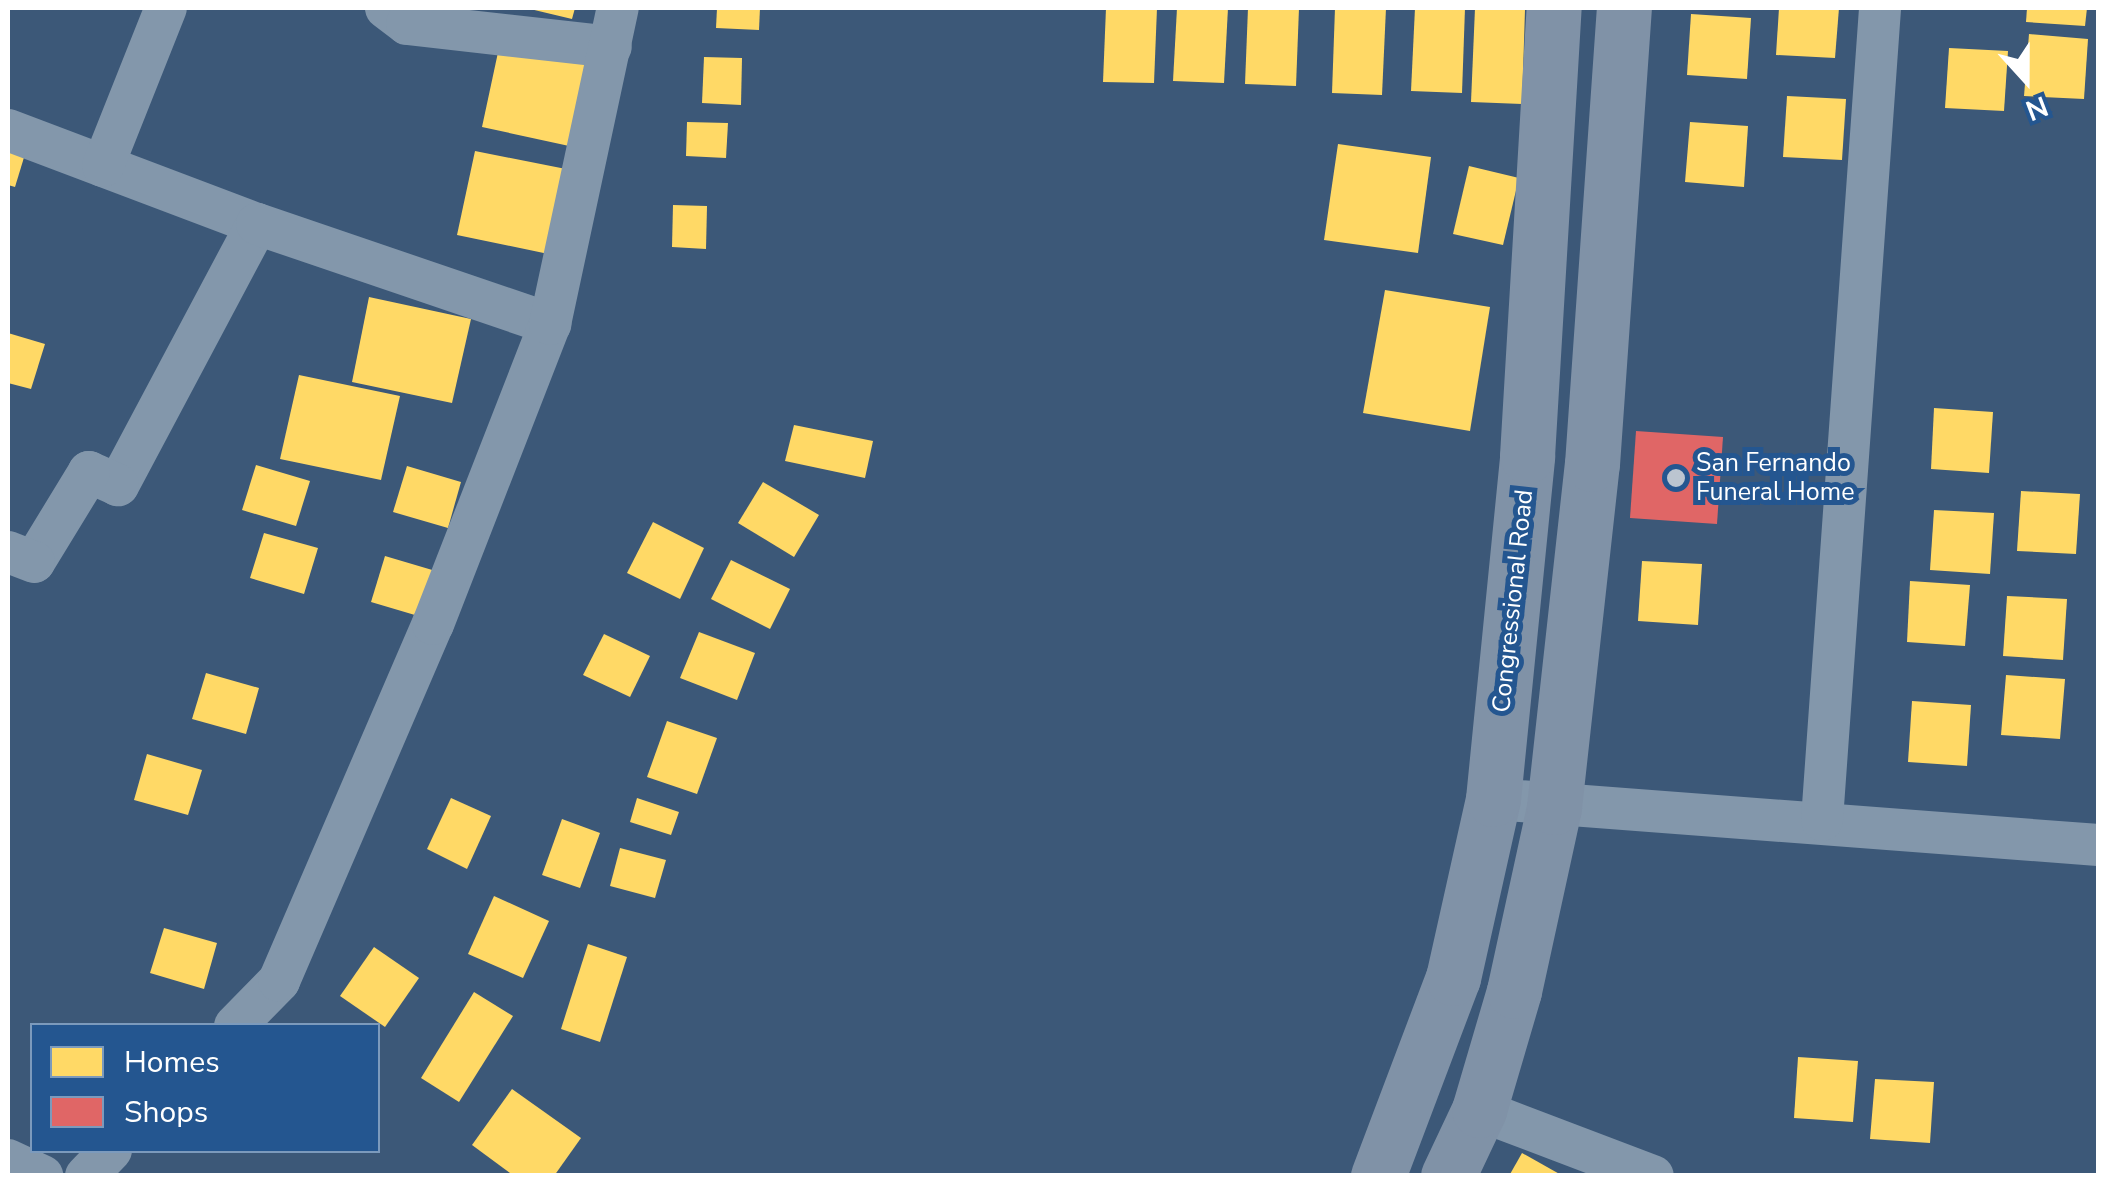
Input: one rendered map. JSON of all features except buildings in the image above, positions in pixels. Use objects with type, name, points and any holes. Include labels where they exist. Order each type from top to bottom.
[{"type":"main road","name":"Congressional Road","points":[[1378,1176],[1453,978],[1493,799],[1527,456],[1554,8]]},
{"type":"main road","points":[[1448,1176],[1479,1110],[1523,956],[1554,807],[1592,464],[1624,8]]},
{"type":"street","points":[[103,166],[166,8]]},
{"type":"street","points":[[238,1023],[280,981],[434,624],[550,324],[615,27],[407,24],[386,8]]},
{"type":"street","points":[[1822,820],[1880,8]]},
{"type":"street","points":[[8,130],[257,224],[550,324]]},
{"type":"street","points":[[8,552],[34,562],[88,472],[118,485],[257,224]]},
{"type":"street","points":[[1493,799],[1554,807],[1822,820],[2098,844]]},
{"type":"street","points":[[1479,1110],[1653,1176]]},
{"type":"street","points":[[86,1176],[107,1153]]},
{"type":"street","points":[[8,1160],[43,1176]]},
{"type":"place","name":"San Fernando Funeral Home","points":[[1676,478]]}]
